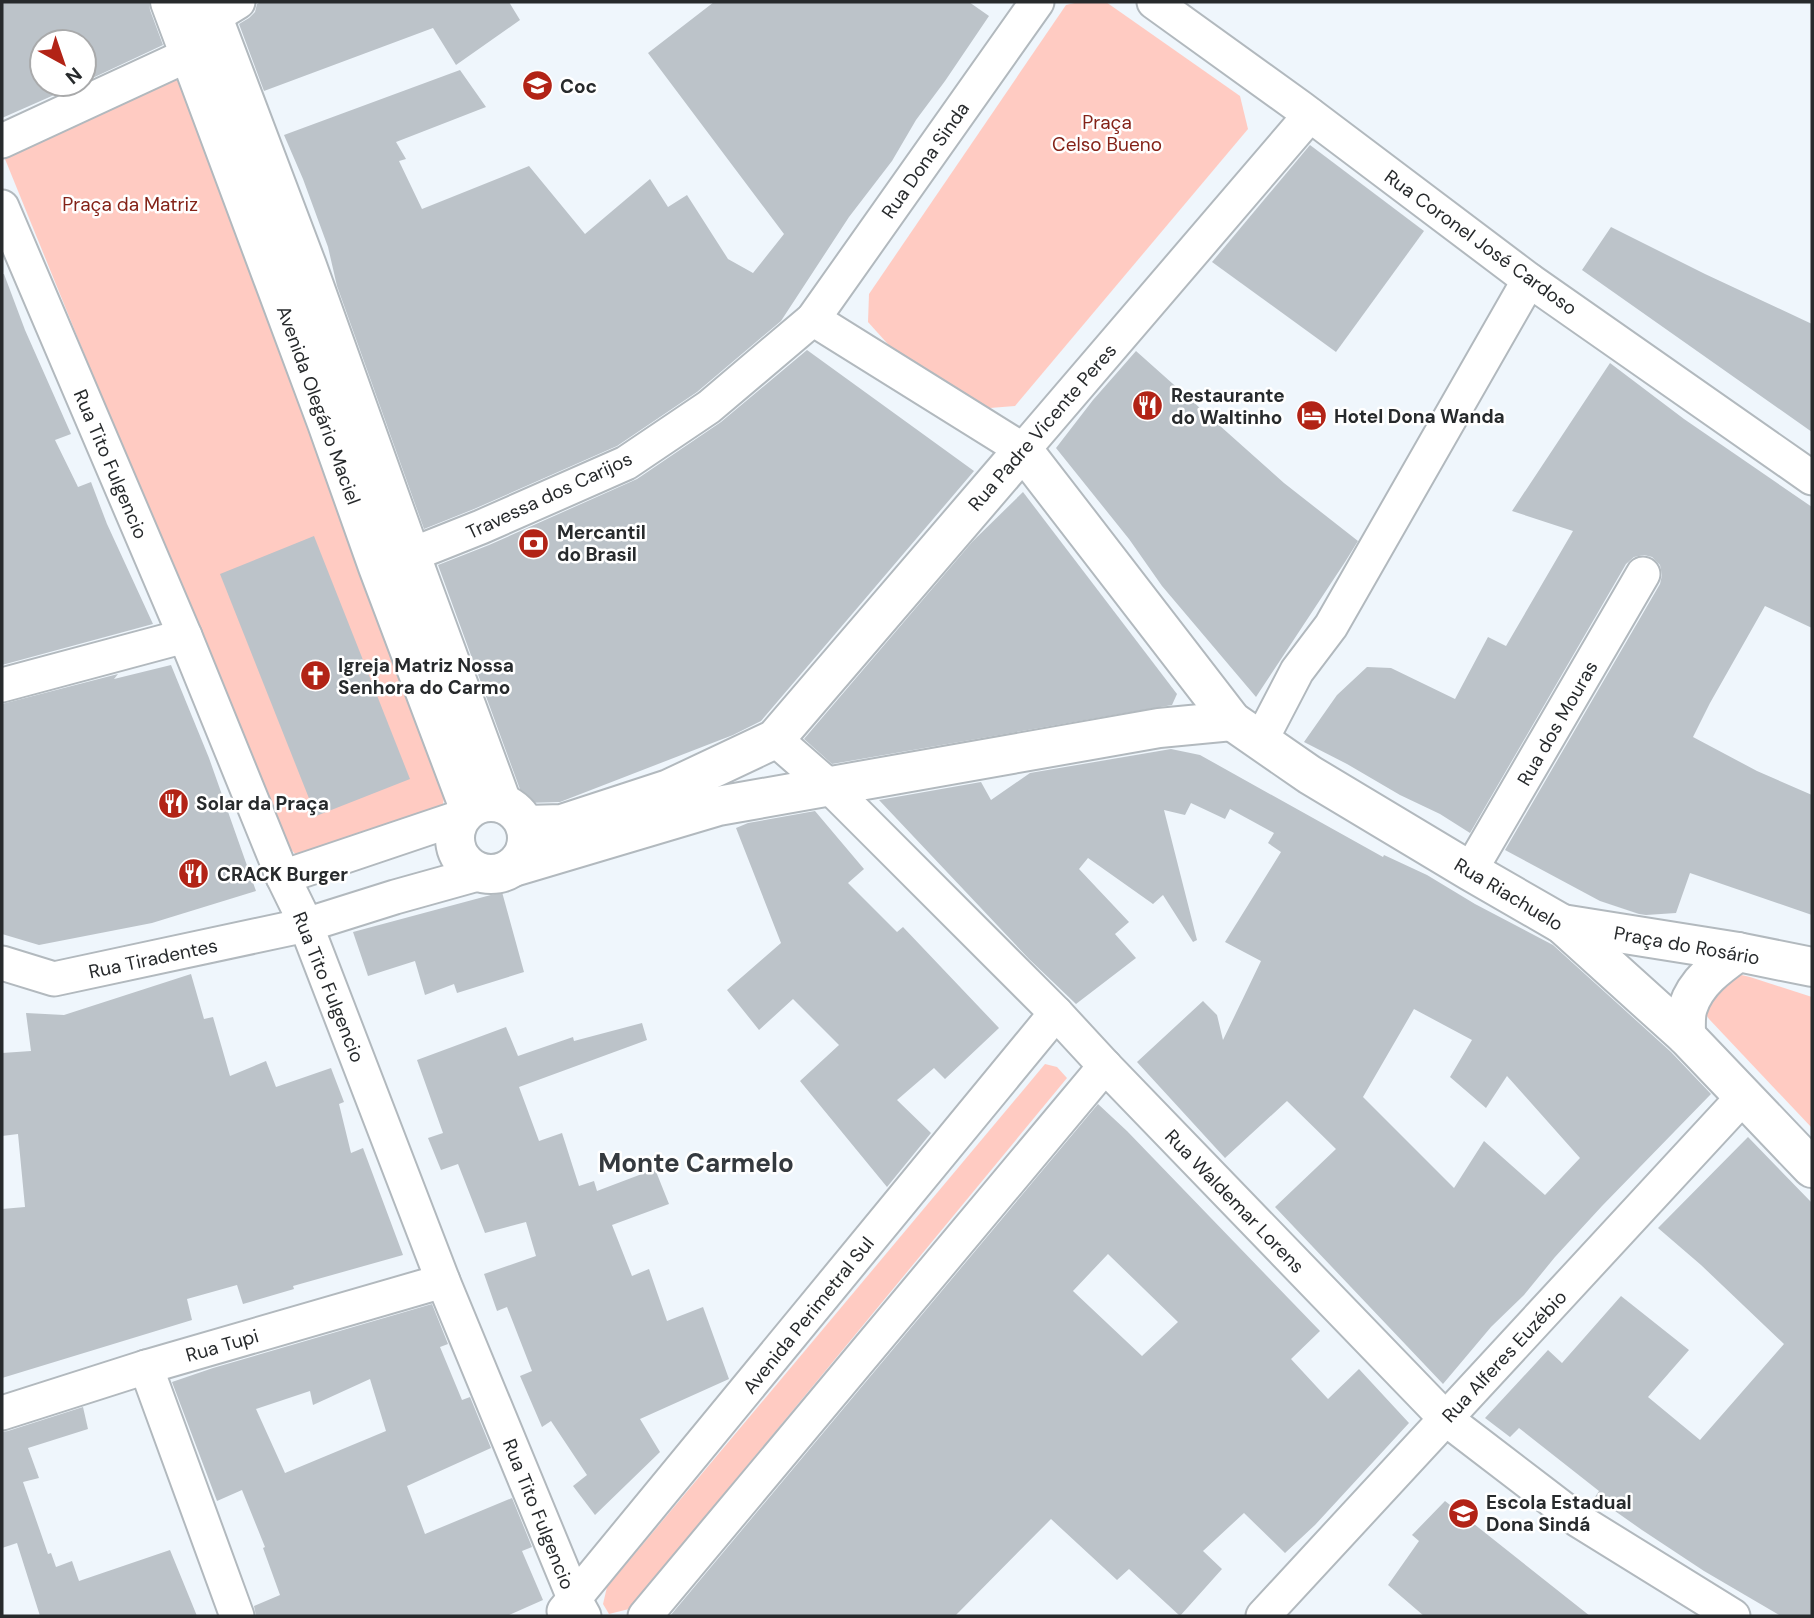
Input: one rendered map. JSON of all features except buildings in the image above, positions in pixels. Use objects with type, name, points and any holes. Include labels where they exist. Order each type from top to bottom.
[{"type":"main road","name":"Avenida Olegário Maciel","points":[[170,2],[214,24],[327,423],[394,562],[489,813]]},
{"type":"main road","name":"Rua Riachuelo","points":[[1023,450],[1247,731],[1310,775],[1562,924],[1686,1036],[1812,1168]]},
{"type":"main road","name":"Rua Padre Vicente Peres","points":[[775,739],[1023,450]]},
{"type":"main road","points":[[775,739],[669,789],[562,824],[489,813],[454,839],[462,860],[497,870],[718,806],[1159,728],[1247,731]]},
{"type":"main road","points":[[489,813],[527,840],[523,855],[497,870]]},
{"type":"main road","name":"Praça do Rosário","points":[[1562,924],[1738,952],[1812,967]]},
{"type":"main road","points":[[1686,1036],[1687,1009],[1695,992],[1712,970],[1738,952]]},
{"type":"street","name":"Rua Dona Sinda","points":[[813,319],[1037,2]]},
{"type":"street","name":"Rua Coronel José Cardoso","points":[[1154,2],[1310,115],[1529,280],[1812,478]]},
{"type":"street","points":[[2,141],[214,24]]},
{"type":"street","name":"Rua Padre Vicente Peres","points":[[1023,450],[1310,115]]},
{"type":"street","name":"Rua Tito Fulgencio","points":[[2,207],[185,636],[283,877],[306,925],[572,1610]]},
{"type":"street","points":[[1247,731],[1331,626],[1529,280]]},
{"type":"street","points":[[813,319],[1023,450]]},
{"type":"street","name":"Travessa dos Carijos","points":[[394,562],[626,463],[709,407],[813,319]]},
{"type":"street","name":"Rua dos Mouras","points":[[1470,871],[1643,574]]},
{"type":"street","points":[[2,685],[185,636]]},
{"type":"street","name":"Rua Waldemar Lorens","points":[[775,739],[830,787],[1056,1013],[1446,1419],[1578,1520],[1733,1616]]},
{"type":"street","points":[[283,877],[489,813]]},
{"type":"street","name":"Rua Tiradentes","points":[[2,963],[54,979],[306,925],[395,897],[497,870]]},
{"type":"street","name":"Avenida Perimetral Sul","points":[[572,1610],[1056,1013]]},
{"type":"street","points":[[645,1616],[1105,1066]]},
{"type":"street","name":"Rua Alferes Euzébio","points":[[1263,1616],[1744,1096]]},
{"type":"street","name":"Rua Tupi","points":[[2,1413],[146,1367],[443,1281]]},
{"type":"street","points":[[146,1367],[237,1616]]},
{"type":"green space","name":"Praça Celso Bueno","points":[[1106,2],[1240,96],[1248,129],[1015,406],[977,409],[895,352],[868,322],[869,294],[1066,5]]},
{"type":"green space","name":"Praça da Matriz","points":[[181,73],[447,781],[443,804],[299,858],[282,840],[5,159],[14,146]]},
{"type":"green space","points":[[1721,970],[1812,997],[1812,1128],[1709,1019],[1700,1006]]},
{"type":"green space","points":[[1045,1064],[1057,1067],[1067,1078],[629,1609],[609,1614],[603,1604],[607,1587]]},
{"type":"place","name":"Coc","points":[[537,86]]},
{"type":"place","name":"Restaurante do Waltinho","points":[[1148,406]]},
{"type":"place","name":"Hotel Dona Wanda","points":[[1311,416]]},
{"type":"place","name":"Mercantil do Brasil","points":[[534,543]]},
{"type":"place","name":"Igreja Matriz Nossa Senhora do Carmo","points":[[315,676]]},
{"type":"place","name":"Solar da Praça","points":[[173,803]]},
{"type":"place","name":"CRACK Burger","points":[[194,874]]},
{"type":"place","name":"Escola Estadual Dona Sindá","points":[[1463,1513]]},
{"type":"district","name":"Monte Carmelo","points":[[696,1163]]}]
